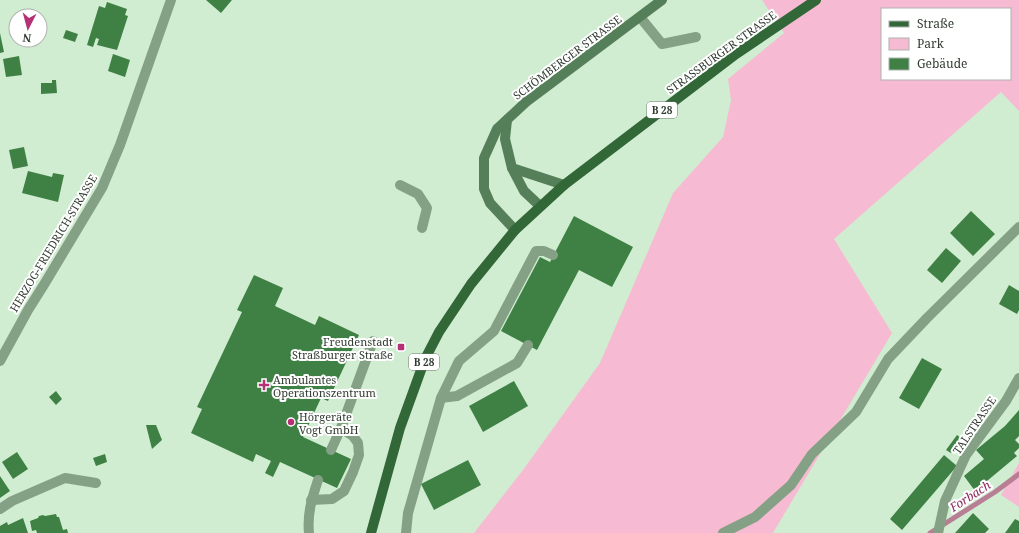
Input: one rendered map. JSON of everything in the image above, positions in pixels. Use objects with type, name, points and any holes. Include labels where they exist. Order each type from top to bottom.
[{"type":"main road","name":"SCHÖMBERGER STRASSE","points":[[515,230],[490,203],[484,189],[484,158],[497,129],[526,102],[662,0]]},
{"type":"main road","name":"STRASSBURGER STRASSE","points":[[372,533],[400,428],[425,359],[439,332],[471,284],[515,230],[564,185],[736,54],[816,0]]},
{"type":"main road","points":[[507,120],[505,139],[512,168],[524,191],[540,206]]},
{"type":"main road","points":[[512,168],[564,185]]},
{"type":"street","name":"HERZOG-FRIEDRICH-STRASSE","points":[[0,361],[28,310],[102,188],[120,145],[171,0]]},
{"type":"street","points":[[640,18],[662,44],[696,37]]},
{"type":"street","points":[[400,184],[418,194],[427,208],[422,228]]},
{"type":"street","points":[[724,533],[755,517],[791,485],[812,454],[856,412],[888,359],[1019,227]]},
{"type":"street","points":[[406,533],[408,513],[441,398],[459,361],[494,331],[536,251],[544,251],[553,255]]},
{"type":"street","points":[[331,450],[341,428],[373,341]]},
{"type":"street","points":[[441,398],[457,396],[517,363],[528,345]]},
{"type":"street","name":"TALSTRASSE","points":[[938,533],[945,501],[966,455],[1006,401],[1019,378]]},
{"type":"street","points":[[311,500],[332,499],[344,491],[353,472],[359,456],[358,443],[353,436],[341,428]]},
{"type":"street","points":[[0,509],[12,501],[65,478],[96,483]]},
{"type":"street","points":[[309,533],[308,521],[311,500],[318,480]]},
{"type":"green space","points":[[762,0],[1019,0],[1019,111],[1001,92],[834,239],[892,333],[773,533],[474,533],[523,470],[600,363],[673,193],[723,137],[731,100],[728,79],[784,33]]},
{"type":"green space","points":[[1019,463],[1019,507],[1001,495]]},
{"type":"building","points":[[206,0],[232,0],[221,13]]},
{"type":"building","points":[[107,2],[127,9],[125,15],[128,16],[117,50],[97,45],[99,39],[96,38],[93,47],[87,45],[99,6],[105,8]]},
{"type":"building","points":[[66,30],[78,34],[75,42],[63,38]]},
{"type":"building","points":[[0,33],[4,52],[0,53]]},
{"type":"building","points":[[113,54],[130,60],[125,77],[108,71]]},
{"type":"building","points":[[19,56],[22,75],[6,77],[3,59]]},
{"type":"building","points":[[52,80],[56,80],[57,93],[41,94],[41,83],[52,83]]},
{"type":"building","points":[[24,147],[28,166],[13,169],[9,150]]},
{"type":"building","points":[[28,171],[52,177],[53,173],[64,175],[58,202],[22,193]]},
{"type":"building","points":[[971,211],[995,234],[973,256],[950,233]]},
{"type":"building","points":[[574,216],[633,247],[612,287],[579,270],[537,350],[501,331],[540,257],[550,262]]},
{"type":"building","points":[[946,248],[961,261],[942,283],[927,270]]},
{"type":"building","points":[[254,275],[283,288],[275,306],[315,325],[319,316],[359,335],[328,401],[321,398],[303,437],[351,459],[337,488],[280,462],[273,477],[265,473],[271,461],[256,454],[253,462],[191,433],[202,409],[197,407],[242,312],[237,310]]},
{"type":"building","points":[[1009,285],[1019,291],[1019,310],[1017,314],[999,304]]},
{"type":"building","points":[[922,358],[942,369],[919,409],[899,398]]},
{"type":"building","points":[[514,381],[528,406],[483,432],[469,406]]},
{"type":"building","points":[[56,391],[62,399],[56,405],[49,397]]},
{"type":"building","points":[[1019,410],[1019,436],[1015,440],[1019,444],[1019,448],[1014,453],[1017,456],[975,491],[964,476],[984,459],[976,450],[1005,426]]},
{"type":"building","points":[[146,425],[156,425],[162,440],[152,449]]},
{"type":"building","points":[[957,435],[962,439],[951,453],[946,450]]},
{"type":"building","points":[[17,452],[28,469],[13,479],[2,462]]},
{"type":"building","points":[[105,454],[107,462],[96,466],[93,458]]},
{"type":"building","points":[[944,455],[957,466],[902,530],[890,519]]},
{"type":"building","points":[[468,460],[481,485],[434,510],[421,484]]},
{"type":"building","points":[[0,476],[10,491],[0,498]]},
{"type":"building","points":[[973,513],[989,529],[985,533],[955,533]]},
{"type":"building","points":[[56,514],[57,517],[59,517],[63,530],[67,529],[68,533],[37,533],[36,530],[32,531],[30,521],[38,518],[39,516]]},
{"type":"building","points":[[23,518],[28,533],[0,533],[0,526],[7,522],[8,525]]},
{"type":"building","points":[[1015,519],[1019,521],[1019,533],[1005,533]]},
{"type":"waterway","name":"Forbach","points":[[930,533],[995,492],[1019,474]]},
{"type":"place","name":"Freudenstadt Straßburger Straße","points":[[401,347]]},
{"type":"place","name":"Ambulantes Operationszentrum","points":[[264,385]]},
{"type":"place","name":"Hörgeräte Vogt GmbH","points":[[291,422]]}]
